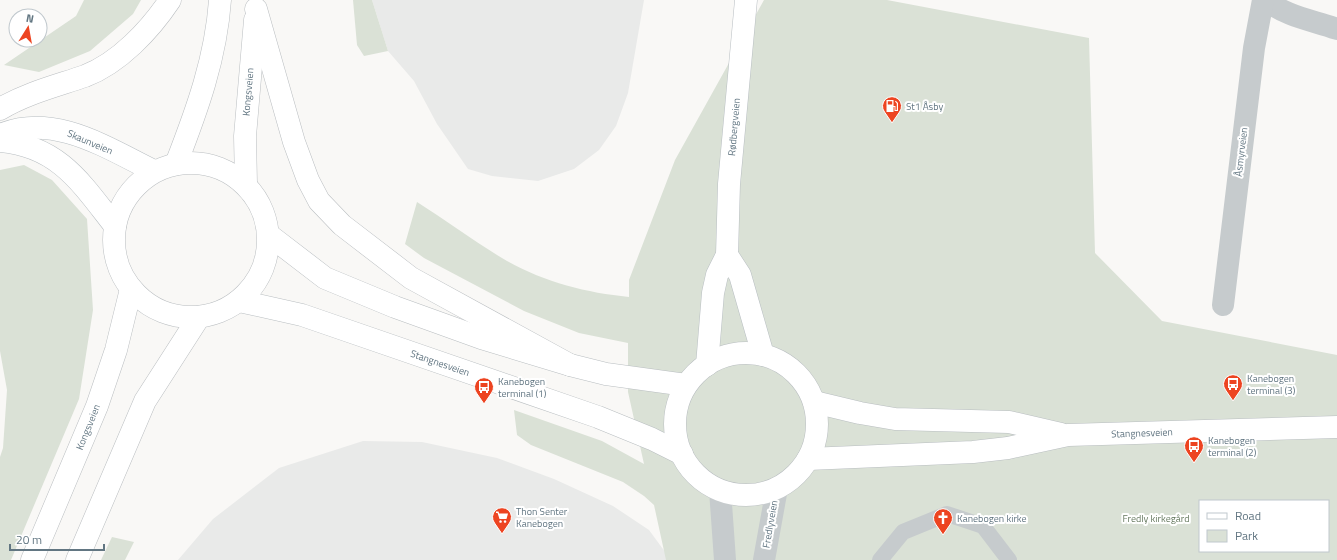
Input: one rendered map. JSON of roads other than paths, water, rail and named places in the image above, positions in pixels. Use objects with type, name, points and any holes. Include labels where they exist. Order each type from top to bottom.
[{"type":"main road","points":[[0,109],[18,98],[86,75],[116,58],[140,38],[170,0]]},
{"type":"main road","points":[[176,164],[210,69],[220,0]]},
{"type":"main road","name":"Rødbergveien","points":[[706,365],[713,293],[717,275],[727,255],[729,184],[746,0]]},
{"type":"main road","points":[[256,5],[294,142],[308,180],[320,201],[342,225],[411,278],[570,365]]},
{"type":"main road","name":"Kongsveien","points":[[246,184],[245,136],[256,5]]},
{"type":"main road","name":"Skaunveien","points":[[0,135],[12,130],[35,126],[63,130],[86,138],[154,171]]},
{"type":"main road","points":[[0,141],[12,142],[54,158],[76,176],[114,226]]},
{"type":"main road","points":[[189,162],[214,165],[225,170],[246,184],[262,208],[269,236],[266,257],[259,278],[250,290],[239,301],[213,314],[199,317],[184,317],[169,314],[148,304],[132,289],[124,278],[115,253],[114,226],[128,194],[144,178],[154,171],[176,164],[189,162]]},
{"type":"main road","points":[[269,236],[325,278],[353,291],[481,338],[570,365],[606,374],[686,385]]},
{"type":"main road","points":[[727,255],[740,275],[762,355]]},
{"type":"main road","name":"Kongsveien","points":[[32,560],[97,406],[116,350],[132,289]]},
{"type":"main road","name":"Stangnesveien","points":[[239,301],[302,316],[598,417],[646,436],[682,454]]},
{"type":"main road","points":[[77,560],[145,401],[199,317]]},
{"type":"main road","points":[[748,353],[762,355],[776,359],[800,377],[814,402],[817,417],[817,431],[814,445],[808,459],[800,471],[789,481],[777,488],[763,493],[749,495],[734,494],[720,490],[704,482],[691,470],[682,454],[676,437],[675,419],[678,402],[686,385],[695,374],[706,365],[734,354],[748,353]]},
{"type":"main road","name":"Stangnesveien","points":[[814,402],[860,413],[895,418],[1009,422],[1068,435]]},
{"type":"main road","name":"Stangnesveien","points":[[808,459],[973,452],[1008,448],[1068,435],[1337,427]]},
{"type":"street","name":"Åsmyrveien","points":[[1223,305],[1254,48],[1263,0]]},
{"type":"street","points":[[1266,0],[1275,8],[1296,18],[1337,29]]},
{"type":"street","name":"Fredlyveien","points":[[764,560],[777,488]]},
{"type":"street","points":[[720,490],[726,560]]},
{"type":"lane","points":[[880,560],[903,532],[947,514],[983,526],[1009,560]]},
{"type":"place","name":"St1 Åsby","points":[[892,123]]},
{"type":"place","name":"Kanebogen terminal (3)","points":[[1233,401]]},
{"type":"place","name":"Kanebogen terminal (1)","points":[[484,404]]},
{"type":"place","name":"Kanebogen terminal (2)","points":[[1194,463]]},
{"type":"place","name":"Thon Senter Kanebogen","points":[[502,534]]},
{"type":"place","name":"Kanebogen kirke","points":[[943,535]]},
{"type":"park label","name":"Fredly kirkegård","points":[[1156,518]]}]
